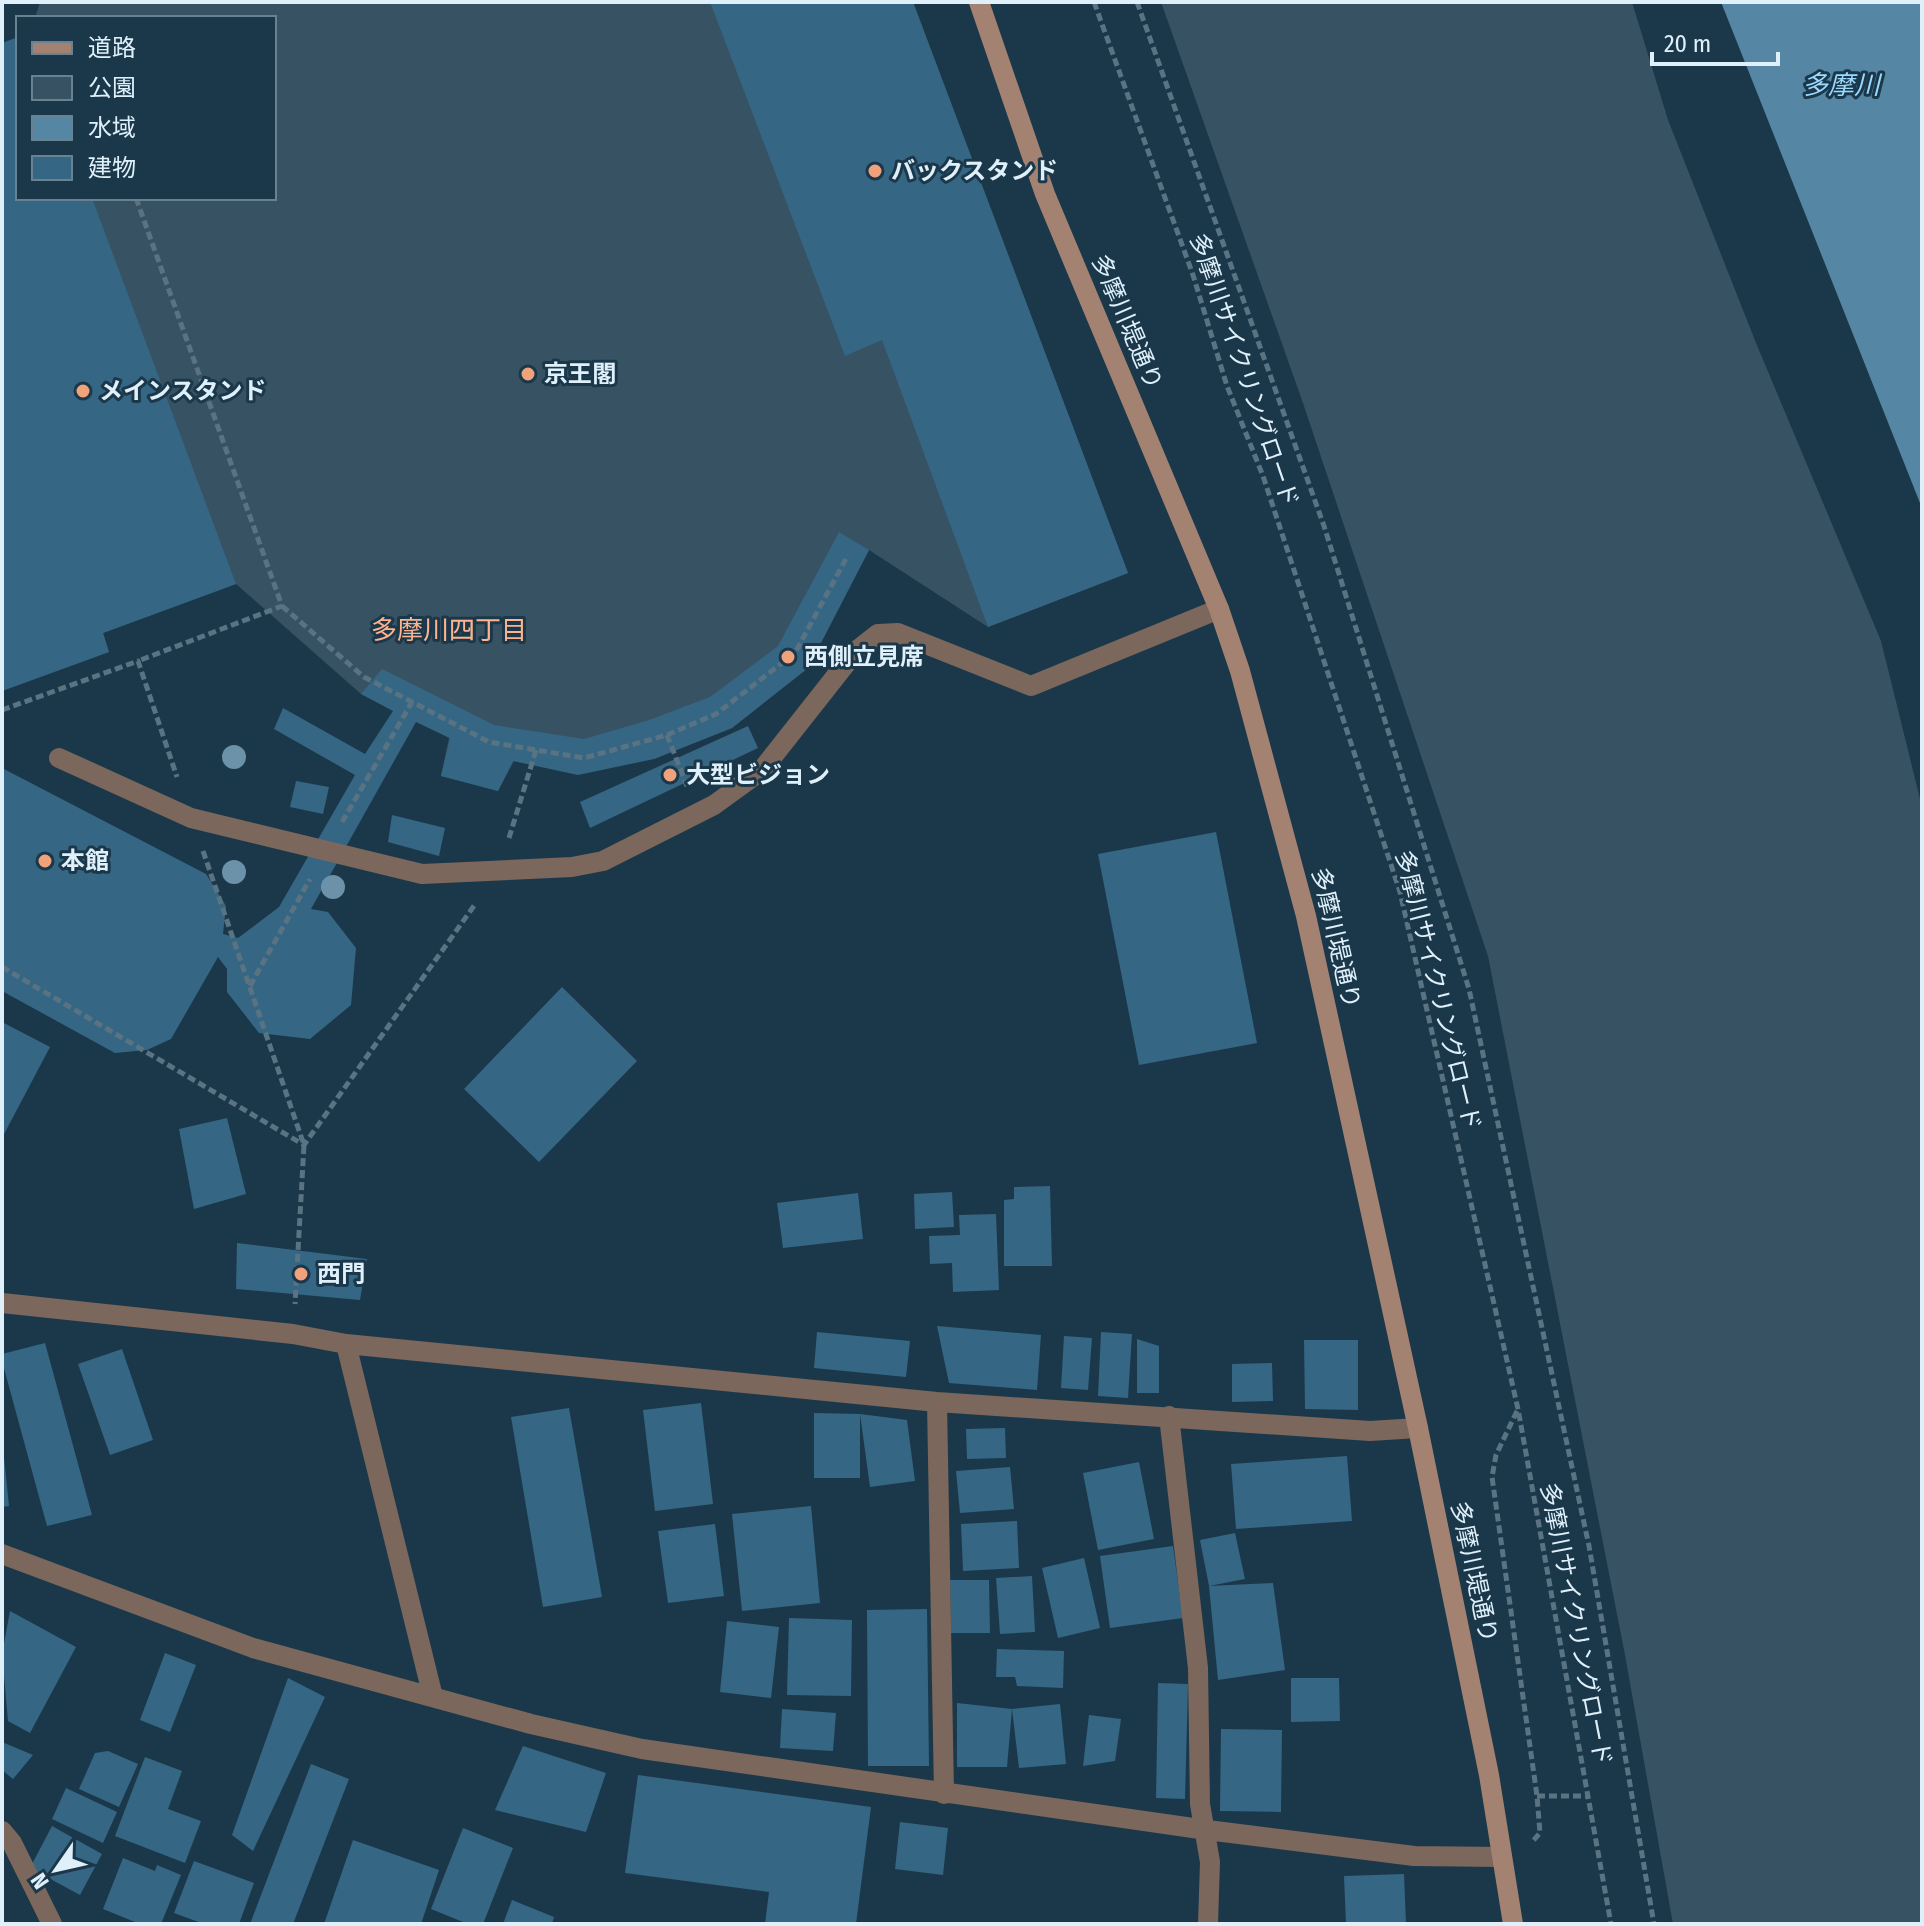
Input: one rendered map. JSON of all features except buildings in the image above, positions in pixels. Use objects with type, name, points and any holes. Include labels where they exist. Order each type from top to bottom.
[{"type":"street","name":"多摩川堤通り","points":[[979,2],[1045,194],[1219,609],[1240,671],[1306,916],[1418,1428],[1489,1775],[1513,1924]]},
{"type":"street","points":[[59,758],[191,818],[422,874],[572,867],[603,861],[698,814],[762,770],[855,652],[878,634],[898,633],[1031,686],[1219,609]]},
{"type":"street","points":[[2,1303],[293,1334],[346,1344],[937,1402],[1370,1431],[1418,1428]]},
{"type":"street","points":[[346,1344],[433,1697]]},
{"type":"street","points":[[937,1402],[944,1794]]},
{"type":"street","points":[[1169,1416],[1198,1668],[1200,1804],[1207,1830],[1210,1862],[1208,1924]]},
{"type":"street","points":[[2,1554],[253,1648],[642,1749],[1207,1830],[1414,1856],[1501,1857]]},
{"type":"street","points":[[2,1831],[12,1843],[52,1924]]},
{"type":"path","name":"多摩川サイクリングロード","points":[[1094,2],[1193,275],[1227,386],[1263,476],[1400,892],[1518,1409],[1611,1924]]},
{"type":"path","points":[[1137,2],[1324,526],[1469,989],[1589,1546],[1654,1924]]},
{"type":"path","points":[[137,200],[282,606],[364,677],[489,742],[584,758],[667,735],[716,714],[795,653],[848,555]]},
{"type":"path","points":[[2,710],[282,606]]},
{"type":"path","points":[[138,661],[304,1145],[293,1334]]},
{"type":"path","points":[[388,744],[412,702]]},
{"type":"path","points":[[667,735],[698,814]]},
{"type":"path","points":[[304,1145],[498,871],[536,750]]},
{"type":"path","points":[[2,967],[304,1145]]},
{"type":"path","points":[[1501,1857],[1523,1851],[1540,1833],[1492,1477],[1496,1455],[1518,1409]]},
{"type":"path","points":[[1537,1796],[1590,1796]]},
{"type":"green space","name":"京王閣","points":[[40,2],[913,2],[1128,573],[988,627],[869,550],[808,668],[732,728],[654,759],[514,761],[498,791],[441,776],[449,738],[361,694],[236,584],[103,633],[109,652],[2,691],[2,43],[16,200],[276,200],[276,16],[36,16]]},
{"type":"green space","points":[[1161,2],[1632,2],[1668,120],[1756,343],[1881,641],[1922,807],[1922,1924],[1673,1924],[1625,1655],[1488,956],[1303,403]]},
{"type":"water","name":"多摩川","points":[[1721,2],[1922,2],[1922,508]]},
{"type":"place","name":"バックスタンド","points":[[875,171]]},
{"type":"place","name":"京王閣","points":[[528,374]]},
{"type":"place","name":"メインスタンド","points":[[83,391]]},
{"type":"place","name":"西側立見席","points":[[788,657]]},
{"type":"place","name":"大型ビジョン","points":[[670,775]]},
{"type":"place","name":"本館","points":[[45,861]]},
{"type":"place","name":"西門","points":[[301,1274]]},
{"type":"district","name":"多摩川四丁目","points":[[449,630]]}]
